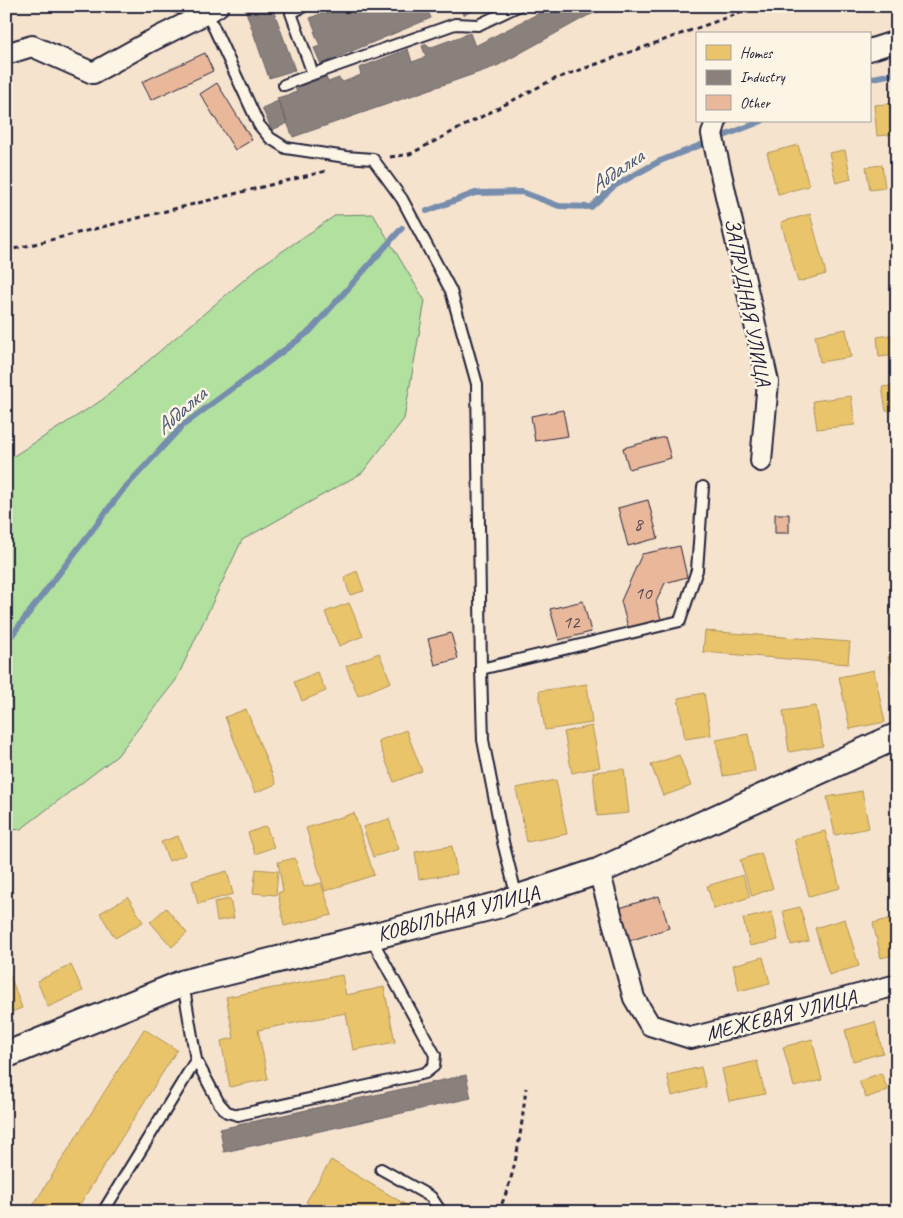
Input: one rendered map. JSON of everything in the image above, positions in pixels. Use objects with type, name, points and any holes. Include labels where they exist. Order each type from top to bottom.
[{"type":"street","points":[[6,54],[32,46],[93,72],[213,10]]},
{"type":"street","points":[[870,50],[897,41]]},
{"type":"street","name":"ЗАПРУДНАЯ УЛИЦА","points":[[714,133],[768,382],[760,461]]},
{"type":"street","name":"КОВЫЛЬНАЯ УЛИЦА","points":[[6,1055],[183,984],[499,905],[599,871],[897,736]]},
{"type":"street","name":"МЕЖЕВАЯ УЛИЦА","points":[[599,871],[634,998],[650,1025],[691,1038],[897,986]]},
{"type":"lane","points":[[173,6],[213,10],[259,124],[270,138],[286,148],[373,159],[402,199],[451,291],[477,384],[483,740],[503,842],[517,898]]},
{"type":"lane","points":[[304,6],[289,10],[313,74]]},
{"type":"lane","points":[[284,85],[454,24],[478,25],[518,6]]},
{"type":"lane","points":[[481,669],[680,621],[697,570],[704,487]]},
{"type":"lane","points":[[183,984],[196,1060],[219,1103],[227,1112],[238,1115],[425,1073],[434,1066],[435,1055],[370,937]]},
{"type":"lane","points":[[103,1212],[196,1060]]},
{"type":"lane","points":[[381,1169],[431,1197],[442,1212]]},
{"type":"path","points":[[373,159],[410,154],[552,80],[759,6]]},
{"type":"path","points":[[6,251],[334,169]]},
{"type":"path","points":[[498,1212],[515,1165],[526,1088]]},
{"type":"green space","points":[[373,214],[425,301],[404,419],[362,473],[242,540],[176,680],[117,756],[21,829],[6,831],[6,463],[12,457],[102,400],[259,267],[336,215]]},
{"type":"building: Homes","points":[[897,103],[897,134],[877,136],[874,105]]},
{"type":"building: Homes","points":[[798,145],[809,186],[778,194],[767,153]]},
{"type":"building: Homes","points":[[845,150],[851,179],[836,183],[829,153]]},
{"type":"building: Homes","points":[[882,165],[885,188],[870,190],[866,167]]},
{"type":"building: Homes","points":[[892,187],[897,187],[897,215],[896,215]]},
{"type":"building: Homes","points":[[810,214],[826,274],[798,282],[781,222]]},
{"type":"building: Homes","points":[[846,329],[851,357],[820,362],[815,335]]},
{"type":"building: Homes","points":[[897,334],[897,355],[879,357],[877,337]]},
{"type":"building: Homes","points":[[897,385],[897,409],[886,411],[882,387]]},
{"type":"building: Homes","points":[[851,396],[855,425],[817,429],[813,401]]},
{"type":"building: Homes","points":[[357,571],[364,591],[350,595],[344,577]]},
{"type":"building: Homes","points":[[349,603],[363,636],[339,646],[325,612]]},
{"type":"building: Homes","points":[[705,631],[850,642],[848,664],[703,652]]},
{"type":"building: Homes","points":[[379,653],[391,682],[358,696],[346,666]]},
{"type":"building: Homes","points":[[897,654],[897,694],[888,657]]},
{"type":"building: Homes","points":[[874,670],[885,722],[850,729],[839,677]]},
{"type":"building: Homes","points":[[317,672],[326,691],[302,701],[294,682]]},
{"type":"building: Homes","points":[[587,684],[592,723],[545,730],[539,691]]},
{"type":"building: Homes","points":[[704,693],[711,735],[685,739],[678,698]]},
{"type":"building: Homes","points":[[816,706],[823,746],[789,752],[783,711]]},
{"type":"building: Homes","points":[[246,709],[276,784],[255,793],[225,717]]},
{"type":"building: Homes","points":[[592,726],[600,767],[572,773],[564,732]]},
{"type":"building: Homes","points":[[406,730],[422,771],[394,782],[378,741]]},
{"type":"building: Homes","points":[[748,734],[755,771],[723,776],[716,740]]},
{"type":"building: Homes","points":[[679,755],[691,786],[663,796],[651,765]]},
{"type":"building: Homes","points":[[624,769],[629,813],[597,816],[593,772]]},
{"type":"building: Homes","points":[[556,780],[567,834],[527,842],[516,788]]},
{"type":"building: Homes","points":[[862,791],[869,828],[835,835],[827,797]]},
{"type":"building: Homes","points":[[354,813],[374,875],[325,891],[306,828]]},
{"type":"building: Homes","points":[[389,819],[399,849],[373,857],[363,827]]},
{"type":"building: Homes","points":[[266,826],[274,847],[255,854],[248,833]]},
{"type":"building: Homes","points":[[825,831],[840,888],[809,896],[794,839]]},
{"type":"building: Homes","points":[[178,836],[185,855],[169,861],[161,842]]},
{"type":"building: Homes","points":[[452,846],[457,874],[419,879],[415,852]]},
{"type":"building: Homes","points":[[761,853],[773,888],[752,896],[740,860]]},
{"type":"building: Homes","points":[[295,858],[304,887],[321,883],[332,915],[284,926],[278,893],[283,891],[278,862]]},
{"type":"building: Homes","points":[[256,869],[278,871],[276,895],[253,893]]},
{"type":"building: Homes","points":[[227,871],[233,894],[198,904],[192,881]]},
{"type":"building: Homes","points":[[743,875],[750,897],[714,909],[707,886]]},
{"type":"building: Homes","points":[[128,897],[143,922],[115,938],[100,913]]},
{"type":"building: Homes","points":[[230,899],[234,918],[217,921],[214,902]]},
{"type":"building: Homes","points":[[800,907],[809,941],[791,945],[783,911]]},
{"type":"building: Homes","points":[[166,908],[187,933],[172,947],[150,922]]},
{"type":"building: Homes","points":[[772,912],[778,940],[750,946],[743,919]]},
{"type":"building: Homes","points":[[897,917],[897,954],[881,958],[873,923]]},
{"type":"building: Homes","points":[[845,919],[859,966],[829,975],[815,928]]},
{"type":"building: Homes","points":[[763,957],[770,983],[739,991],[733,965]]},
{"type":"building: Homes","points":[[6,964],[22,1008],[6,1014]]},
{"type":"building: Homes","points":[[71,965],[83,991],[48,1007],[37,981]]},
{"type":"building: Homes","points":[[342,975],[346,995],[384,987],[395,1042],[353,1050],[346,1013],[258,1030],[268,1079],[230,1087],[221,1041],[234,1038],[226,997]]},
{"type":"building: Homes","points":[[875,1022],[883,1053],[853,1061],[845,1030]]},
{"type":"building: Homes","points":[[144,1029],[177,1050],[75,1212],[29,1212]]},
{"type":"building: Homes","points":[[812,1039],[822,1080],[794,1087],[783,1047]]},
{"type":"building: Homes","points":[[757,1061],[765,1094],[729,1101],[722,1069]]},
{"type":"building: Homes","points":[[701,1067],[706,1087],[672,1096],[667,1075]]},
{"type":"building: Homes","points":[[881,1073],[888,1090],[866,1098],[859,1081]]},
{"type":"building: Homes","points":[[331,1160],[418,1212],[322,1212],[306,1202]]},
{"type":"building: Industry","points":[[244,6],[272,6],[295,70],[269,78]]},
{"type":"building: Industry","points":[[339,6],[426,6],[431,18],[321,64],[314,48],[320,46],[310,18]]},
{"type":"building: Industry","points":[[459,6],[483,6],[463,15]]},
{"type":"building: Industry","points":[[553,6],[612,6],[587,16],[497,66],[293,137],[277,98],[297,92],[295,88],[326,77],[328,82],[339,78],[343,82],[361,75],[359,68],[408,49],[412,62],[426,57],[422,46],[427,44],[429,48],[470,33],[475,46]]},
{"type":"building: Industry","points":[[278,101],[288,123],[272,130],[262,108]]},
{"type":"building: Industry","points":[[466,1075],[471,1098],[224,1152],[220,1129]]},
{"type":"building: Other","points":[[205,53],[213,71],[151,100],[142,82]]},
{"type":"building: Other","points":[[217,83],[252,140],[235,150],[200,94]]},
{"type":"building: Other","points":[[563,410],[568,436],[535,441],[531,416]]},
{"type":"building: Other","points":[[665,437],[671,458],[629,469],[623,448]]},
{"type":"building: Other","points":[[648,500],[658,538],[628,546],[618,508]]},
{"type":"building: Other","points":[[775,514],[789,514],[789,533],[775,533]]},
{"type":"building: Other","points":[[680,546],[687,577],[665,583],[656,602],[662,622],[629,631],[621,601],[642,554]]},
{"type":"building: Other","points":[[583,601],[591,632],[559,640],[550,609]]},
{"type":"building: Other","points":[[451,633],[458,659],[435,665],[428,639]]},
{"type":"building: Other","points":[[659,896],[669,928],[626,942],[616,909]]},
{"type":"waterway","name":"Абдалка","points":[[870,79],[897,73]]},
{"type":"waterway","name":"Абдалка","points":[[427,211],[475,193],[522,192],[559,206],[591,207],[614,186],[660,161],[759,122]]},
{"type":"waterway","name":"Абдалка","points":[[6,643],[122,491],[182,426],[310,331],[402,228]]}]
